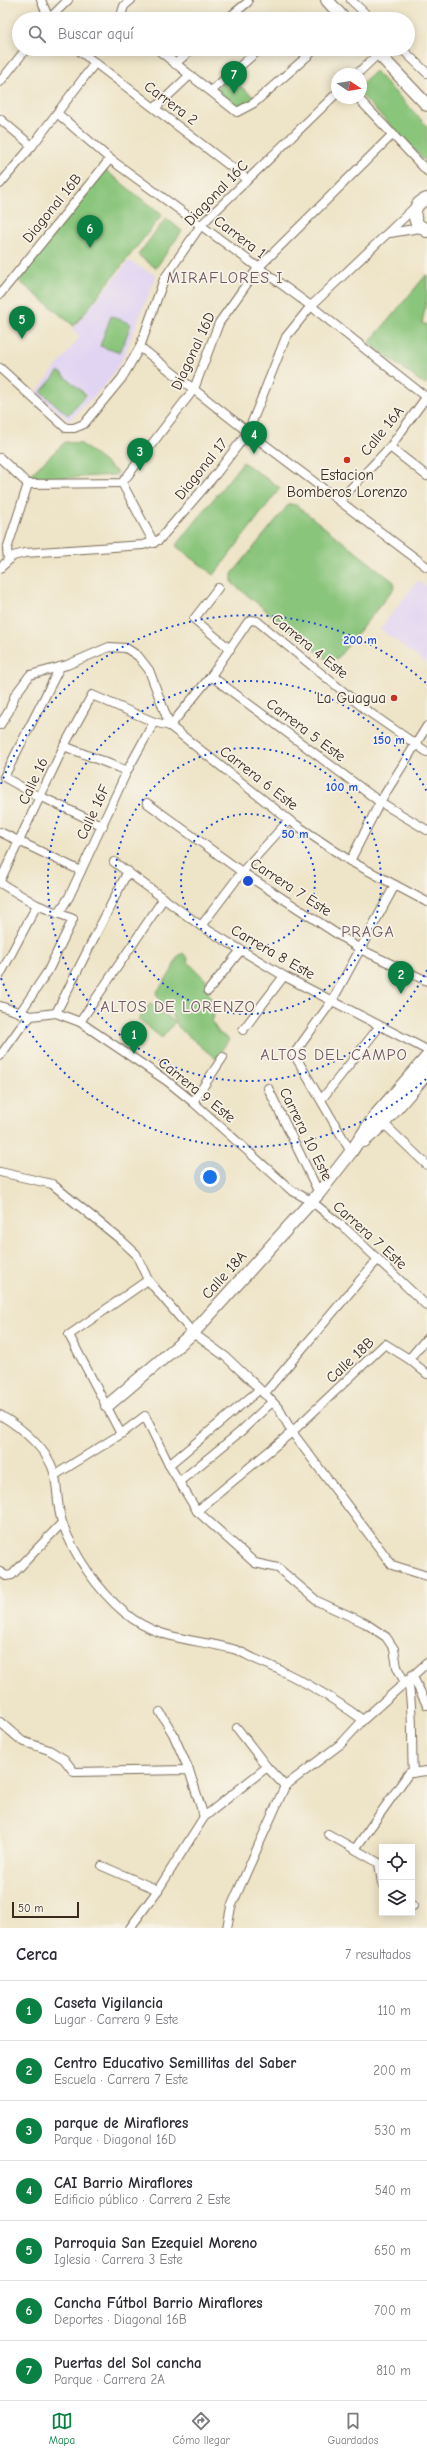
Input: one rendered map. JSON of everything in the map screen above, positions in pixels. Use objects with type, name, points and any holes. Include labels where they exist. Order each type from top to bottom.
[{"type":"street","points":[[41,0],[46,12]]},
{"type":"street","points":[[56,12],[68,0]]},
{"type":"street","points":[[122,12],[124,6],[131,0]]},
{"type":"street","points":[[327,0],[338,12]]},
{"type":"street","points":[[350,0],[363,12]]},
{"type":"street","points":[[236,12],[248,2]]},
{"type":"street","points":[[0,82],[20,56]]},
{"type":"street","name":"Carrera 2","points":[[86,56],[247,179]]},
{"type":"street","points":[[165,56],[237,112],[254,103],[306,56]]},
{"type":"street","points":[[175,64],[184,56]]},
{"type":"street","points":[[211,91],[252,56]]},
{"type":"street","points":[[362,68],[372,56]]},
{"type":"street","points":[[381,56],[427,105]]},
{"type":"street","points":[[409,56],[427,73]]},
{"type":"street","points":[[0,184],[32,146],[95,63]]},
{"type":"street","points":[[155,108],[190,75]]},
{"type":"street","name":"Diagonal 16C","points":[[0,368],[66,428],[74,428],[84,424],[122,378],[140,347],[164,279],[201,225],[331,99]]},
{"type":"street","points":[[364,104],[427,172]]},
{"type":"street","name":"Carrera 1","points":[[57,113],[110,158],[311,306],[427,397]]},
{"type":"street","points":[[0,119],[32,146]]},
{"type":"street","name":"Diagonal 16D","points":[[122,482],[194,389],[219,323],[258,268],[393,134]]},
{"type":"street","name":"Diagonal 16B","points":[[1,291],[110,158]]},
{"type":"street","points":[[424,199],[414,213],[417,224],[424,232]]},
{"type":"street","name":"Diagonal 17","points":[[154,543],[159,540],[216,474],[248,432],[286,337],[311,306],[424,199]]},
{"type":"street","points":[[389,233],[424,232]]},
{"type":"street","points":[[140,347],[248,432],[427,567]]},
{"type":"street","name":"Calle 16A","points":[[340,500],[390,447],[427,397]]},
{"type":"street","points":[[390,447],[427,476]]},
{"type":"street","points":[[0,568],[8,560],[25,554],[154,543],[122,482],[28,484],[1,461]]},
{"type":"street","points":[[8,560],[7,548],[28,484]]},
{"type":"street","points":[[0,552],[8,560]]},
{"type":"street","points":[[170,726],[211,676],[230,649],[194,619],[218,588]]},
{"type":"street","name":"Carrera 4 Este","points":[[230,649],[248,622],[252,620],[257,621],[366,710],[416,746],[427,752]]},
{"type":"street","points":[[0,725],[22,683],[30,675],[60,667],[109,647],[126,648],[138,656],[149,670],[170,726]]},
{"type":"street","points":[[60,667],[4,777],[41,797],[103,826]]},
{"type":"street","name":"Carrera 5 Este","points":[[211,676],[380,802],[427,830]]},
{"type":"street","name":"Calle 16","points":[[0,882],[64,746],[92,695],[154,722]]},
{"type":"street","points":[[154,722],[170,726]]},
{"type":"street","name":"Calle 16F","points":[[58,914],[69,897],[127,771],[154,722]]},
{"type":"street","name":"Carrera 6 Este","points":[[170,726],[289,820],[350,861],[427,902]]},
{"type":"street","points":[[350,861],[380,802],[427,726]]},
{"type":"street","points":[[64,746],[127,771]]},
{"type":"street","name":"Carrera 7 Este","points":[[147,803],[242,872],[360,949],[427,981]]},
{"type":"street","points":[[201,926],[242,872],[289,820]]},
{"type":"street","points":[[0,832],[81,871]]},
{"type":"street","name":"Carrera 8 Este","points":[[114,862],[201,926],[284,976],[379,1027],[427,1050]]},
{"type":"street","points":[[0,1006],[31,1016],[56,1012],[128,871]]},
{"type":"street","points":[[0,882],[37,905],[73,919],[48,971],[20,1013]]},
{"type":"street","points":[[351,1152],[294,1054],[332,1001],[395,885]]},
{"type":"street","points":[[80,1022],[164,898]]},
{"type":"street","points":[[0,975],[37,905]]},
{"type":"street","points":[[208,991],[241,950]]},
{"type":"street","points":[[243,1030],[284,976]]},
{"type":"street","name":"Carrera 9 Este","points":[[56,1012],[80,1022],[167,1081],[193,1102],[291,1190],[315,1197]]},
{"type":"street","points":[[0,1056],[20,1028],[31,1016]]},
{"type":"street","points":[[321,1100],[379,1027]]},
{"type":"street","points":[[193,1102],[223,1057]]},
{"type":"street","name":"Calle 18A","points":[[107,1406],[193,1333],[315,1197],[379,1120],[427,1057]]},
{"type":"street","name":"Calle 18A","points":[[379,1120],[427,1073]]},
{"type":"street","name":"Carrera 10 Este","points":[[268,1088],[315,1197]]},
{"type":"street","points":[[379,1120],[427,1165]]},
{"type":"street","points":[[0,1172],[52,1184],[136,1254],[148,1280],[193,1333],[226,1358],[279,1409],[292,1432],[392,1565],[427,1576]]},
{"type":"street","name":"Carrera 7 Este","points":[[315,1197],[427,1306]]},
{"type":"street","points":[[169,1465],[262,1392],[378,1259]]},
{"type":"street","points":[[121,1434],[69,1335],[148,1280]]},
{"type":"street","points":[[427,1338],[409,1359],[427,1374]]},
{"type":"street","name":"Calle 18B","points":[[292,1432],[385,1344],[409,1359]]},
{"type":"street","points":[[179,1482],[240,1432],[272,1402]]},
{"type":"street","points":[[0,1415],[28,1434],[46,1457],[55,1475],[59,1511],[62,1523],[88,1571],[126,1614],[158,1634],[180,1640],[234,1649],[273,1665],[330,1696],[363,1720]]},
{"type":"street","points":[[55,1475],[121,1434],[144,1416],[169,1465],[197,1511],[255,1564],[278,1568],[317,1601],[365,1624],[386,1637],[394,1650],[397,1667],[409,1680],[427,1705]]},
{"type":"street","points":[[197,1511],[292,1432]]},
{"type":"street","points":[[0,1572],[6,1576],[12,1575],[62,1523]]},
{"type":"street","points":[[227,1928],[231,1907],[285,1786],[342,1743],[363,1720],[427,1663]]},
{"type":"street","points":[[409,1680],[412,1700],[411,1738],[413,1773]]},
{"type":"street","points":[[160,1712],[173,1734],[189,1770],[204,1817]]},
{"type":"street","points":[[0,1722],[22,1741],[49,1750],[64,1759],[74,1772],[189,1770]]},
{"type":"street","points":[[237,1728],[267,1767],[285,1786]]},
{"type":"street","points":[[130,1928],[158,1890],[204,1817],[267,1767]]},
{"type":"street","points":[[356,1849],[408,1773],[427,1772]]},
{"type":"street","points":[[328,1834],[379,1863],[381,1880]]},
{"type":"street","points":[[102,1866],[158,1890]]},
{"type":"shaded area","points":[[129,261],[156,276],[122,360],[106,384],[69,421],[36,393],[80,337],[72,329]]},
{"type":"shaded area","points":[[418,580],[427,587],[427,664],[380,629]]},
{"type":"green space","points":[[375,71],[427,126],[427,163],[367,101],[367,78]]},
{"type":"green space","points":[[230,78],[255,98],[237,110],[214,90]]},
{"type":"green space","points":[[105,170],[162,215],[74,326],[18,280]]},
{"type":"green space","points":[[166,218],[182,231],[156,268],[138,255]]},
{"type":"green space","points":[[427,274],[427,299],[422,323],[427,325],[427,382],[425,385],[369,343]]},
{"type":"green space","points":[[111,316],[131,324],[120,353],[100,346]]},
{"type":"green space","points":[[59,371],[86,395],[68,415],[41,392]]},
{"type":"green space","points":[[65,442],[80,443],[118,473],[115,475],[30,480],[28,477]]},
{"type":"green space","points":[[243,462],[280,488],[214,575],[176,546]]},
{"type":"green space","points":[[289,504],[296,505],[394,582],[394,588],[337,659],[329,661],[232,583],[232,574]]},
{"type":"green space","points":[[183,953],[188,959],[187,961],[208,982],[206,988],[216,1008],[212,1022],[219,1033],[229,1039],[216,1059],[179,1028],[174,1018],[164,1008],[156,993],[171,972],[177,957]]},
{"type":"green space","points":[[151,1003],[175,1022],[162,1038],[138,1019]]},
{"type":"place","name":"Puertas del Sol cancha","points":[[234,94]]},
{"type":"place","name":"Cancha Fútbol Barrio Miraflores","points":[[90,248]]},
{"type":"place","name":"Parroquia San Ezequiel Moreno","points":[[22,339]]},
{"type":"place","name":"CAI Barrio Miraflores","points":[[254,454]]},
{"type":"place","name":"Estacion Bomberos Lorenzo","points":[[347,460]]},
{"type":"place","name":"parque de Miraflores","points":[[140,471]]},
{"type":"place","name":"La Guagua","points":[[394,698]]},
{"type":"place","name":"Centro Educativo Semillitas del Saber","points":[[401,994]]},
{"type":"place","name":"Caseta Vigilancia","points":[[134,1054]]},
{"type":"district","name":"MIRAFLORES I","points":[[225,278]]},
{"type":"district","name":"PRAGA","points":[[368,932]]},
{"type":"district","name":"ALTOS DE LORENZO","points":[[178,1007]]},
{"type":"district","name":"ALTOS DEL CAMPO","points":[[334,1055]]}]
